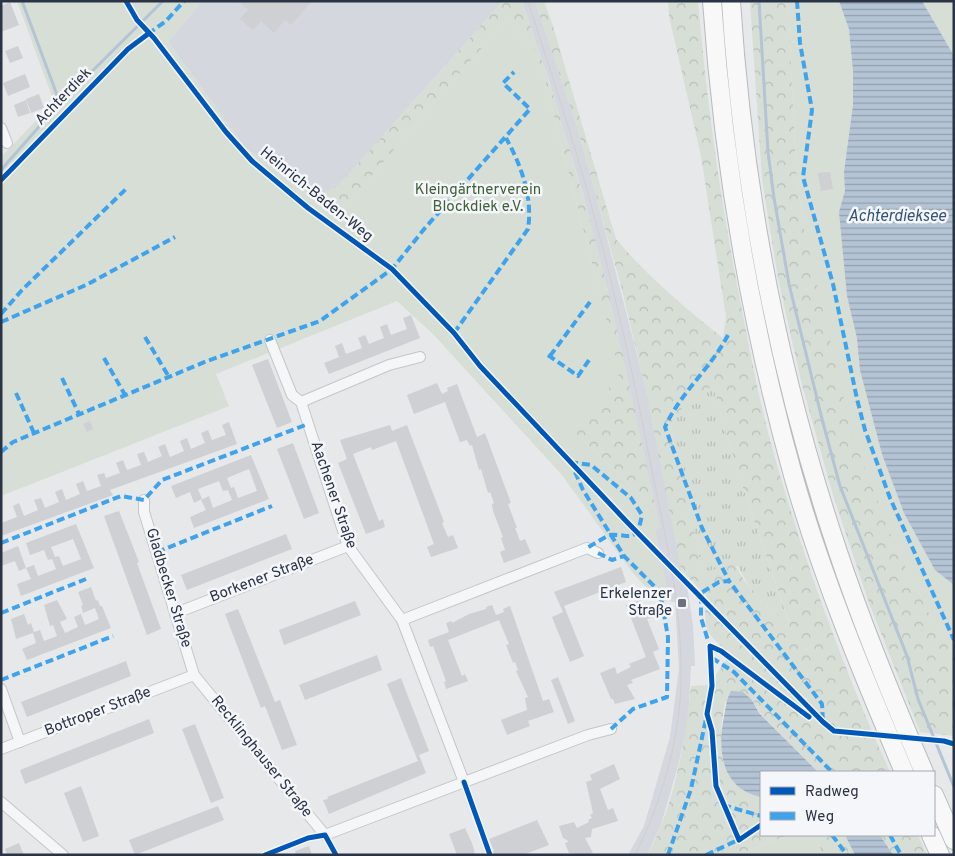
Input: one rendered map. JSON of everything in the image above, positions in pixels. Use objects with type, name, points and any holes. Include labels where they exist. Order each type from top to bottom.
[{"type":"highway","points":[[712,1],[727,152],[758,334],[775,406],[794,477],[821,563],[852,650],[904,771]]},
{"type":"highway","points":[[731,1],[745,149],[758,237],[793,402],[866,634],[924,771]]},
{"type":"highway","points":[[935,797],[954,840]]},
{"type":"highway","points":[[931,836],[940,855]]},
{"type":"street","points":[[1,128],[7,143]]},
{"type":"street","name":"Aachener Straße","points":[[270,340],[292,395],[301,402],[348,546],[402,620],[464,782]]},
{"type":"street","points":[[301,402],[389,365],[420,357]]},
{"type":"street","name":"Gladbecker Straße","points":[[144,500],[144,512],[194,675]]},
{"type":"street","name":"Borkener Straße","points":[[176,612],[348,546]]},
{"type":"street","points":[[402,620],[587,548],[598,553]]},
{"type":"street","name":"Bottroper Straße","points":[[1,749],[194,675]]},
{"type":"street","name":"Recklinghauser Straße","points":[[194,675],[325,835],[588,735],[611,729]]},
{"type":"street","points":[[1,688],[20,742]]},
{"type":"street","points":[[1,802],[63,855]]},
{"type":"shaded area","points":[[202,1],[503,1],[339,185],[325,193],[312,190],[281,174],[245,147],[168,42]]},
{"type":"shaded area","points":[[522,1],[535,1],[578,130],[597,199],[646,390],[677,541],[683,585],[687,586],[693,625],[695,666],[691,666],[688,721],[678,766],[661,825],[647,855],[628,855],[644,826],[670,737],[679,668],[675,602],[669,601],[655,529],[660,528],[607,288],[583,194],[549,81]]},
{"type":"green space","name":"Kleingärtnerverein Blockdiek e.V.","points":[[17,1],[202,1],[168,42],[245,147],[281,174],[312,190],[325,193],[345,207],[506,20],[535,51],[544,77],[620,373],[576,434],[656,509],[660,528],[655,529],[669,601],[660,602],[632,572],[562,475],[433,334],[397,301],[216,374],[229,406],[1,496],[1,157],[54,102]]},
{"type":"green space","points":[[503,1],[522,1],[568,144],[613,310],[656,509],[575,433],[599,291],[544,77],[535,51],[506,20],[345,207],[325,193],[339,185]]},
{"type":"green space","points":[[535,1],[544,1],[552,23],[616,239],[640,266],[667,291],[723,338],[726,317],[701,156],[669,16],[668,1],[698,1],[706,80],[722,198],[735,276],[766,425],[809,567],[855,691],[890,771],[817,771],[759,712],[752,699],[725,702],[721,728],[752,795],[760,797],[760,836],[786,836],[737,855],[647,855],[665,816],[677,773],[686,728],[691,686],[709,685],[731,653],[715,641],[708,629],[705,615],[706,595],[681,570],[646,391],[621,286],[578,130]],"holes":[[[713,386],[738,473],[790,625],[767,606],[744,580],[732,560],[721,568],[702,572],[695,533],[686,522],[693,498],[682,485],[686,475],[676,458],[671,423],[693,393],[700,393]]]},
{"type":"green space","points":[[750,1],[788,1],[796,169],[803,224],[895,546],[934,623],[954,655],[954,736],[920,732],[869,603],[833,495],[802,385],[778,278],[762,179]]},
{"type":"green space","name":"Achterdieksee","points":[[788,1],[954,1],[954,655],[934,623],[895,546],[852,434],[803,224],[796,169]]},
{"type":"green space","points":[[713,386],[738,473],[790,626],[754,591],[738,566],[702,572],[695,533],[686,522],[693,498],[682,485],[686,475],[676,458],[671,423],[693,392],[700,393]]},
{"type":"green space","points":[[787,836],[815,836],[823,855],[737,855]]},
{"type":"green space","points":[[815,836],[846,836],[855,855],[823,855]]},
{"type":"green space","points":[[881,836],[918,836],[927,855],[893,855]]},
{"type":"water","name":"Achterdieksee","points":[[839,1],[922,1],[954,56],[954,585],[935,570],[904,513],[882,454],[860,370],[857,338],[847,296],[839,212],[845,191],[844,172],[853,105],[853,71],[849,29]]},
{"type":"water","points":[[731,691],[743,692],[752,700],[759,713],[817,771],[760,771],[760,797],[748,793],[738,786],[730,777],[722,755],[722,730],[728,697]]},
{"type":"water","points":[[846,836],[881,836],[893,855],[855,855]]},
{"type":"building","points":[[238,1],[312,1],[291,25],[285,20],[274,33],[261,21],[253,30],[240,19],[248,10]]},
{"type":"building","points":[[10,2],[19,25],[1,32],[1,6]]},
{"type":"building","points":[[18,46],[23,58],[10,63],[5,51]]},
{"type":"building","points":[[25,74],[30,87],[8,96],[3,83]]},
{"type":"building","points":[[39,94],[44,108],[31,113],[26,99]]},
{"type":"building","points":[[26,100],[30,113],[18,117],[14,105]]},
{"type":"building","points":[[830,172],[833,189],[821,191],[818,173]]},
{"type":"building","points":[[411,315],[420,338],[329,374],[324,363],[339,357],[335,346],[342,343],[346,354],[362,348],[358,338],[365,335],[369,344],[384,338],[380,327],[387,324],[391,335],[407,329],[403,318]]},
{"type":"building","points":[[268,359],[292,422],[277,428],[252,365]]},
{"type":"building","points":[[437,383],[442,394],[448,391],[447,388],[457,384],[477,437],[485,433],[511,503],[508,504],[517,528],[515,528],[520,541],[525,539],[531,553],[504,563],[500,552],[505,550],[501,538],[503,537],[493,511],[492,504],[494,503],[490,492],[488,493],[481,469],[479,470],[472,445],[470,446],[467,440],[460,442],[445,402],[414,414],[407,395]]},
{"type":"building","points":[[90,421],[93,429],[87,432],[83,424]]},
{"type":"building","points":[[229,422],[237,444],[110,490],[113,495],[1,536],[1,523],[17,517],[13,506],[19,503],[24,516],[38,510],[34,500],[41,498],[45,508],[59,502],[55,492],[62,489],[66,500],[80,494],[76,484],[83,481],[87,491],[101,486],[97,475],[104,473],[106,478],[120,473],[116,463],[123,460],[127,470],[141,465],[137,454],[144,452],[148,462],[162,456],[158,447],[165,444],[170,457],[184,451],[180,441],[187,438],[191,449],[205,443],[201,433],[208,430],[212,440],[226,435],[222,425]]},
{"type":"building","points":[[390,425],[392,431],[407,425],[444,522],[442,523],[448,537],[453,535],[458,548],[431,557],[427,547],[434,544],[396,441],[372,450],[371,447],[353,454],[379,521],[383,519],[385,527],[366,534],[338,463],[347,459],[340,440]]},
{"type":"building","points":[[293,443],[319,513],[304,519],[277,449]]},
{"type":"building","points":[[251,455],[269,499],[194,528],[190,517],[206,510],[201,500],[209,496],[213,508],[232,500],[228,490],[223,491],[219,481],[198,489],[202,499],[194,503],[190,492],[176,498],[171,486]],"holes":[[[249,469],[257,491],[238,498],[234,487],[231,488],[227,478]]]},
{"type":"building","points":[[119,511],[139,562],[137,563],[161,629],[147,635],[104,516]]},
{"type":"building","points":[[76,524],[94,568],[21,596],[17,584],[31,579],[26,568],[34,565],[38,576],[56,569],[52,559],[48,560],[44,550],[30,555],[26,543]],"holes":[[[73,539],[81,559],[63,566],[59,556],[55,557],[51,547]]]},
{"type":"building","points":[[286,534],[292,549],[187,590],[181,575]]},
{"type":"building","points":[[18,546],[26,568],[19,571],[15,561],[1,566],[1,553]]},
{"type":"building","points":[[621,567],[626,582],[564,606],[584,656],[570,662],[552,617],[563,612],[554,592]]},
{"type":"building","points":[[91,587],[96,601],[98,600],[100,606],[102,606],[111,628],[27,660],[22,649],[36,643],[33,633],[16,639],[11,619],[24,614],[28,625],[31,623],[34,632],[40,630],[44,641],[57,636],[53,625],[50,626],[44,605],[57,600],[67,619],[60,622],[65,633],[78,627],[74,617],[81,614],[85,625],[99,619],[95,608],[83,613],[81,606],[83,605],[78,592]]},
{"type":"building","points":[[640,600],[646,615],[652,613],[654,617],[647,619],[659,649],[653,652],[660,669],[631,680],[633,683],[627,685],[635,699],[615,704],[600,673],[615,667],[617,674],[631,667],[629,664],[646,657],[626,605]]},
{"type":"building","points":[[355,601],[361,615],[284,645],[279,630]]},
{"type":"building","points":[[492,605],[496,615],[504,612],[503,609],[510,606],[543,701],[549,699],[554,712],[528,721],[530,726],[507,735],[501,720],[527,710],[525,698],[528,697],[516,671],[518,670],[515,662],[513,663],[506,645],[509,644],[499,620],[448,640],[462,676],[465,674],[468,681],[446,689],[444,682],[446,681],[433,646],[430,647],[428,640],[449,632],[446,623],[452,621],[452,623]]},
{"type":"building","points":[[238,609],[275,702],[280,700],[297,745],[282,750],[265,706],[261,708],[225,614]]},
{"type":"building","points":[[377,655],[382,670],[305,700],[299,685]]},
{"type":"building","points":[[126,661],[131,676],[27,717],[21,702]]},
{"type":"building","points":[[558,677],[575,721],[568,724],[551,680]]},
{"type":"building","points":[[401,678],[429,751],[419,755],[426,773],[329,814],[323,800],[328,799],[327,797],[418,761],[387,684]]},
{"type":"building","points":[[149,719],[154,733],[25,784],[20,770]]},
{"type":"building","points":[[195,724],[224,798],[211,803],[182,729]]},
{"type":"building","points":[[614,764],[620,779],[600,789],[608,810],[613,808],[618,821],[592,829],[591,837],[585,838],[593,853],[588,855],[569,853],[565,843],[568,842],[563,838],[559,826],[574,822],[577,828],[589,822],[588,820],[592,818],[590,815],[593,813],[586,782],[592,780],[590,775]]},
{"type":"building","points":[[81,786],[99,836],[83,842],[64,793]]},
{"type":"building","points":[[218,806],[224,820],[135,855],[129,840]]},
{"type":"building","points":[[537,820],[549,845],[523,855],[492,855],[491,852],[494,851],[489,839]]},
{"type":"building","points":[[465,828],[475,854],[457,855],[449,834]]},
{"type":"building","points":[[19,843],[24,855],[7,855],[5,849]]},
{"type":"building","points":[[309,846],[312,855],[296,855],[295,851]]},
{"type":"waterway","points":[[22,1],[60,103]]},
{"type":"waterway","points":[[1,170],[60,103],[163,1]]},
{"type":"waterway","points":[[759,1],[768,152],[774,198],[789,284],[822,419],[840,486],[907,656],[918,699],[954,787]]},
{"type":"tram line","points":[[528,1],[577,156],[609,273],[639,405],[668,548],[676,599],[681,650],[678,722],[668,768],[654,813],[635,855]]},
{"type":"marked path","points":[[148,34],[166,21],[184,1]]},
{"type":"marked path","points":[[797,1],[800,43],[812,110],[803,177],[833,284],[857,399],[865,430],[890,498],[954,640]]},
{"type":"marked path","points":[[1,452],[13,442],[207,361],[320,321],[392,269],[425,228],[530,109],[503,83],[514,72]]},
{"type":"marked path","points":[[454,333],[528,229],[529,205],[527,193],[521,170],[506,138]]},
{"type":"marked path","points":[[1,314],[22,290],[127,188]]},
{"type":"marked path","points":[[1,322],[86,285],[175,237]]},
{"type":"marked path","points":[[550,356],[590,302]]},
{"type":"marked path","points":[[728,335],[679,402],[665,427],[702,528],[729,581]]},
{"type":"marked path","points":[[145,337],[169,377]]},
{"type":"marked path","points":[[548,355],[578,376],[589,360]]},
{"type":"marked path","points":[[104,358],[125,395]]},
{"type":"marked path","points":[[62,378],[79,414]]},
{"type":"marked path","points":[[16,393],[34,433]]},
{"type":"marked path","points":[[1,543],[121,496],[144,500],[162,480],[308,424]]},
{"type":"marked path","points":[[570,462],[591,465],[631,498],[642,515],[637,531],[631,536],[609,535],[587,548]]},
{"type":"marked path","points":[[575,472],[583,490],[624,556],[660,592],[668,637],[667,697],[633,709],[611,729]]},
{"type":"marked path","points":[[157,552],[272,506]]},
{"type":"marked path","points":[[598,553],[612,560],[624,556]]},
{"type":"marked path","points":[[1,613],[86,579]]},
{"type":"marked path","points":[[711,650],[701,618],[701,593],[719,582],[729,581],[822,704],[823,722]]},
{"type":"marked path","points":[[1,680],[113,636]]},
{"type":"marked path","points":[[712,658],[734,672],[831,771]]},
{"type":"marked path","points":[[668,855],[691,789],[706,719]]},
{"type":"marked path","points":[[723,805],[760,816]]},
{"type":"marked path","points":[[833,836],[847,855]]},
{"type":"marked path","points":[[891,836],[901,855]]},
{"type":"marked path","points":[[706,855],[742,838]]},
{"type":"cycle path","name":"Heinrich-Baden-Weg","points":[[126,1],[137,20],[154,38],[226,132],[252,161],[308,208],[392,269],[454,333],[480,366],[627,522],[823,722],[834,731],[944,741],[954,744]]},
{"type":"cycle path","name":"Achterdiek","points":[[1,180],[128,49],[148,34]]},
{"type":"cycle path","points":[[760,826],[739,840],[716,786],[712,731],[707,714],[712,686],[710,646],[721,651],[809,717]]},
{"type":"cycle path","points":[[464,782],[490,855]]},
{"type":"cycle path","points":[[265,855],[308,838],[325,835],[336,855]]},
{"type":"place","name":"Erkelenzer Straße","points":[[682,603]]}]
